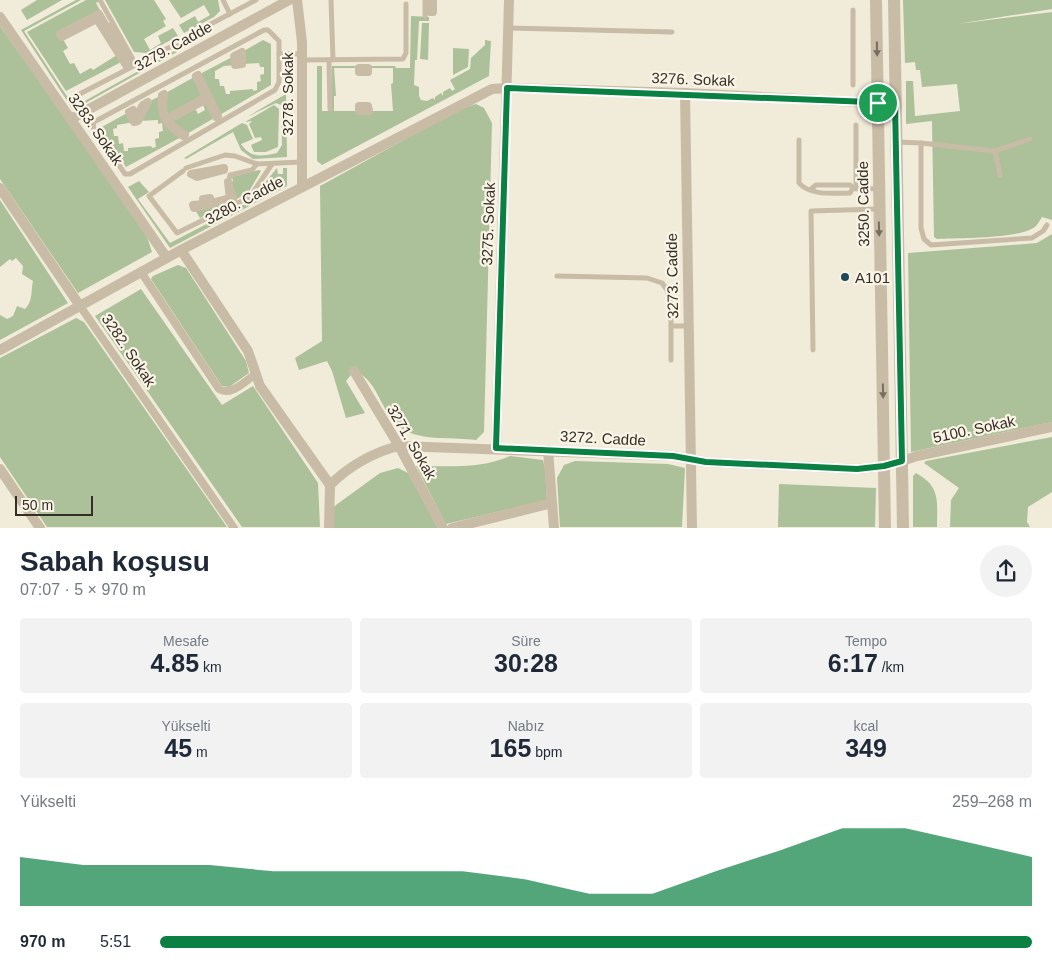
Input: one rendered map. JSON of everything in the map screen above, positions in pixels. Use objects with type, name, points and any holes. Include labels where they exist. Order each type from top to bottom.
[{"type":"street","name":"3279. Cadde","points":[[71,119],[289,0]]},
{"type":"street","name":"3278. Sokak","points":[[297,0],[302,57],[302,187]]},
{"type":"street","name":"3275. Sokak","points":[[496,448],[509,0]]},
{"type":"street","name":"3250. Cadde","points":[[876,0],[878,209],[885,528]]},
{"type":"street","points":[[894,0],[903,528]]},
{"type":"street","points":[[99,14],[107,28],[109,27],[129,63],[126,65],[98,19],[62,37],[60,34],[99,14]]},
{"type":"street","name":"3283. Sokak","points":[[0,17],[167,258]]},
{"type":"street","points":[[198,75],[218,116],[216,117],[208,99],[166,120],[185,135],[183,136],[164,121],[161,112],[162,95],[164,94],[163,111],[166,118],[206,97],[196,76],[198,75]]},
{"type":"street","name":"3276. Sokak","points":[[507,88],[685,93],[878,103]]},
{"type":"street","name":"3280. Cadde","points":[[0,350],[181,250],[487,91],[507,88]]},
{"type":"street","name":"3273. Cadde","points":[[685,93],[692,528]]},
{"type":"street","points":[[878,103],[895,103]]},
{"type":"street","points":[[229,181],[233,199],[194,208],[192,205],[204,204],[203,199],[210,198],[211,203],[230,198],[229,181]]},
{"type":"street","name":"3282. Sokak","points":[[0,188],[234,528]]},
{"type":"street","points":[[181,250],[248,350],[260,386],[330,485],[329,528]]},
{"type":"street","points":[[141,272],[222,391],[231,391],[256,374]]},
{"type":"street","name":"3271. Sokak","points":[[354,371],[399,446],[443,528]]},
{"type":"street","name":"5100. Sokak","points":[[902,461],[917,456],[1052,427]]},
{"type":"street","name":"3272. Cadde","points":[[330,485],[370,456],[399,446],[548,450],[690,458],[706,462],[857,469],[884,466]]},
{"type":"street","points":[[548,450],[554,528]]},
{"type":"street","points":[[884,466],[902,461]]},
{"type":"street","points":[[0,469],[40,528]]},
{"type":"street","points":[[452,528],[552,503]]},
{"type":"lane","points":[[100,0],[136,65]]},
{"type":"lane","points":[[223,0],[230,14]]},
{"type":"lane","points":[[72,98],[172,46],[184,42],[191,38],[192,34],[256,0]]},
{"type":"lane","points":[[330,109],[331,0]]},
{"type":"lane","points":[[425,0],[425,16]]},
{"type":"lane","points":[[279,54],[331,60],[404,57],[406,4]]},
{"type":"lane","points":[[853,10],[853,85]]},
{"type":"lane","points":[[508,28],[672,32]]},
{"type":"lane","points":[[264,30],[268,30],[278,39],[279,54],[279,82],[275,90],[128,175],[124,173],[93,127],[94,122],[264,30]]},
{"type":"lane","points":[[184,42],[190,54]]},
{"type":"lane","points":[[854,188],[856,125]]},
{"type":"lane","points":[[896,142],[995,151],[1030,138]]},
{"type":"lane","points":[[799,140],[799,183],[803,188],[811,189],[816,184],[850,185],[854,188],[878,189]]},
{"type":"lane","points":[[921,143],[922,228],[924,239],[931,245],[1032,238],[1043,231],[1047,225]]},
{"type":"lane","points":[[995,151],[1000,175]]},
{"type":"lane","points":[[272,164],[250,197],[178,234],[149,196],[184,170],[225,156],[235,156],[257,164],[302,162]]},
{"type":"lane","points":[[229,181],[230,175],[252,170],[257,164]]},
{"type":"lane","points":[[813,350],[812,210],[878,209]]},
{"type":"lane","points":[[556,276],[647,278],[662,283],[667,290],[671,305],[671,360]]},
{"type":"lane","points":[[670,326],[688,326]]},
{"type":"green space","points":[[37,0],[62,0],[27,20],[21,10]]},
{"type":"green space","points":[[76,0],[81,0],[24,31],[74,107],[176,50],[177,52],[73,110],[21,30]]},
{"type":"green space","points":[[86,0],[101,0],[96,3],[109,27],[99,14],[60,34],[68,48],[63,51],[70,64],[74,63],[80,74],[91,68],[93,70],[117,55],[123,61],[66,91],[27,32]]},
{"type":"green space","points":[[105,0],[154,0],[166,19],[163,21],[166,26],[144,39],[150,50],[161,43],[158,36],[173,28],[178,36],[147,53],[134,52]]},
{"type":"green space","points":[[169,0],[218,0],[220,11],[214,17],[184,33],[179,25],[195,16],[198,22],[210,15],[204,5],[181,18]]},
{"type":"green space","points":[[903,0],[1052,0],[1052,9],[957,24],[1052,12],[1052,220],[1042,217],[1035,227],[1027,231],[1003,236],[937,239],[934,237],[932,121],[906,124],[906,81],[913,81],[915,116],[960,111],[957,84],[922,87],[920,70],[916,70],[915,62],[905,63]]},
{"type":"green space","points":[[411,16],[429,17],[429,21],[419,21],[417,60],[415,60],[414,85],[419,87],[421,100],[427,101],[433,98],[435,100],[435,97],[441,93],[443,96],[443,92],[450,88],[452,91],[455,89],[450,80],[470,69],[471,58],[485,45],[485,40],[491,41],[489,76],[322,165],[317,161],[317,66],[322,66],[322,111],[332,111],[332,66],[357,66],[359,68],[334,68],[336,96],[334,96],[334,111],[393,111],[391,84],[393,83],[393,68],[368,68],[370,66],[395,66],[396,68],[410,68]]},
{"type":"green space","points":[[422,23],[429,23],[428,60],[420,59]]},
{"type":"green space","points":[[0,26],[131,211],[147,237],[152,252],[78,293],[0,179]]},
{"type":"green space","points":[[263,40],[271,44],[271,85],[218,116],[198,75],[234,56],[235,65],[224,66],[215,71],[215,79],[219,79],[220,86],[224,86],[226,94],[230,94],[230,91],[257,90],[257,82],[261,81],[260,75],[264,74],[264,67],[260,67],[259,63],[242,64],[242,52]]},
{"type":"green space","points":[[453,48],[469,49],[468,67],[453,75]]},
{"type":"green space","points":[[196,76],[206,97],[166,119],[164,94]]},
{"type":"green space","points":[[286,94],[287,157],[253,159],[241,150],[233,132],[186,159],[184,158],[242,123],[247,125],[253,139],[241,144],[245,149],[257,155],[277,153],[282,145],[281,105],[276,103],[247,117]]},
{"type":"green space","points":[[162,95],[161,108],[183,136],[126,167],[100,128],[129,112],[134,122],[117,125],[117,128],[113,129],[114,136],[118,136],[119,144],[123,143],[124,151],[128,151],[128,148],[156,147],[155,139],[159,138],[159,132],[163,131],[162,123],[158,124],[158,120],[138,121],[148,102]]},
{"type":"green space","points":[[207,99],[216,117],[185,135],[168,123],[194,106],[198,114],[205,110],[202,102]]},
{"type":"green space","points":[[476,104],[484,108],[492,123],[484,432],[476,440],[423,436],[406,431],[397,425],[363,375],[354,371],[346,381],[365,413],[346,418],[332,371],[327,361],[299,370],[295,358],[322,341],[320,186],[462,108]]},
{"type":"green space","points":[[274,105],[279,109],[278,147],[266,152],[254,152],[251,145],[262,140],[261,137],[255,138],[249,124],[252,121],[245,122]]},
{"type":"green space","points":[[277,168],[278,174],[283,174],[283,168],[287,168],[287,186],[170,248],[128,187],[139,181],[149,192],[138,199],[170,243],[249,202]]},
{"type":"green space","points":[[261,171],[248,193],[200,218],[194,208],[233,199],[230,182],[233,181],[232,177]]},
{"type":"green space","points":[[0,200],[68,303],[0,340],[0,315],[7,319],[13,316],[17,306],[25,309],[28,306],[31,299],[33,281],[22,274],[23,266],[16,258],[12,261],[10,259],[0,267]]},
{"type":"green space","points":[[1052,234],[1052,422],[911,452],[908,253],[1037,243]]},
{"type":"green space","points":[[178,265],[186,268],[246,361],[249,373],[229,387],[222,386],[151,279],[153,276]]},
{"type":"green space","points":[[141,289],[222,405],[253,386],[318,483],[320,527],[242,527],[95,316]]},
{"type":"green space","points":[[76,318],[84,322],[227,527],[47,527],[0,457],[0,358]]},
{"type":"green space","points":[[1052,437],[1052,492],[1028,507],[1027,522],[1030,527],[950,527],[951,500],[959,488],[924,463],[926,461]]},
{"type":"green space","points":[[510,456],[543,460],[547,500],[446,524],[416,466],[476,465]]},
{"type":"green space","points":[[575,461],[668,464],[685,468],[682,527],[560,527],[557,478],[564,465]]},
{"type":"green space","points":[[398,468],[408,473],[438,528],[332,528],[333,508],[336,505],[380,473]]},
{"type":"green space","points":[[916,473],[924,478],[934,489],[937,502],[937,527],[913,527],[913,476]]},
{"type":"green space","points":[[779,484],[876,488],[875,527],[778,527]]},
{"type":"place","name":"A101","points":[[845,277]]},
{"type":"route","points":[[507,88],[685,93],[878,103],[895,103],[902,461],[884,466],[857,469],[706,462],[673,456],[496,448],[507,88]]}]
